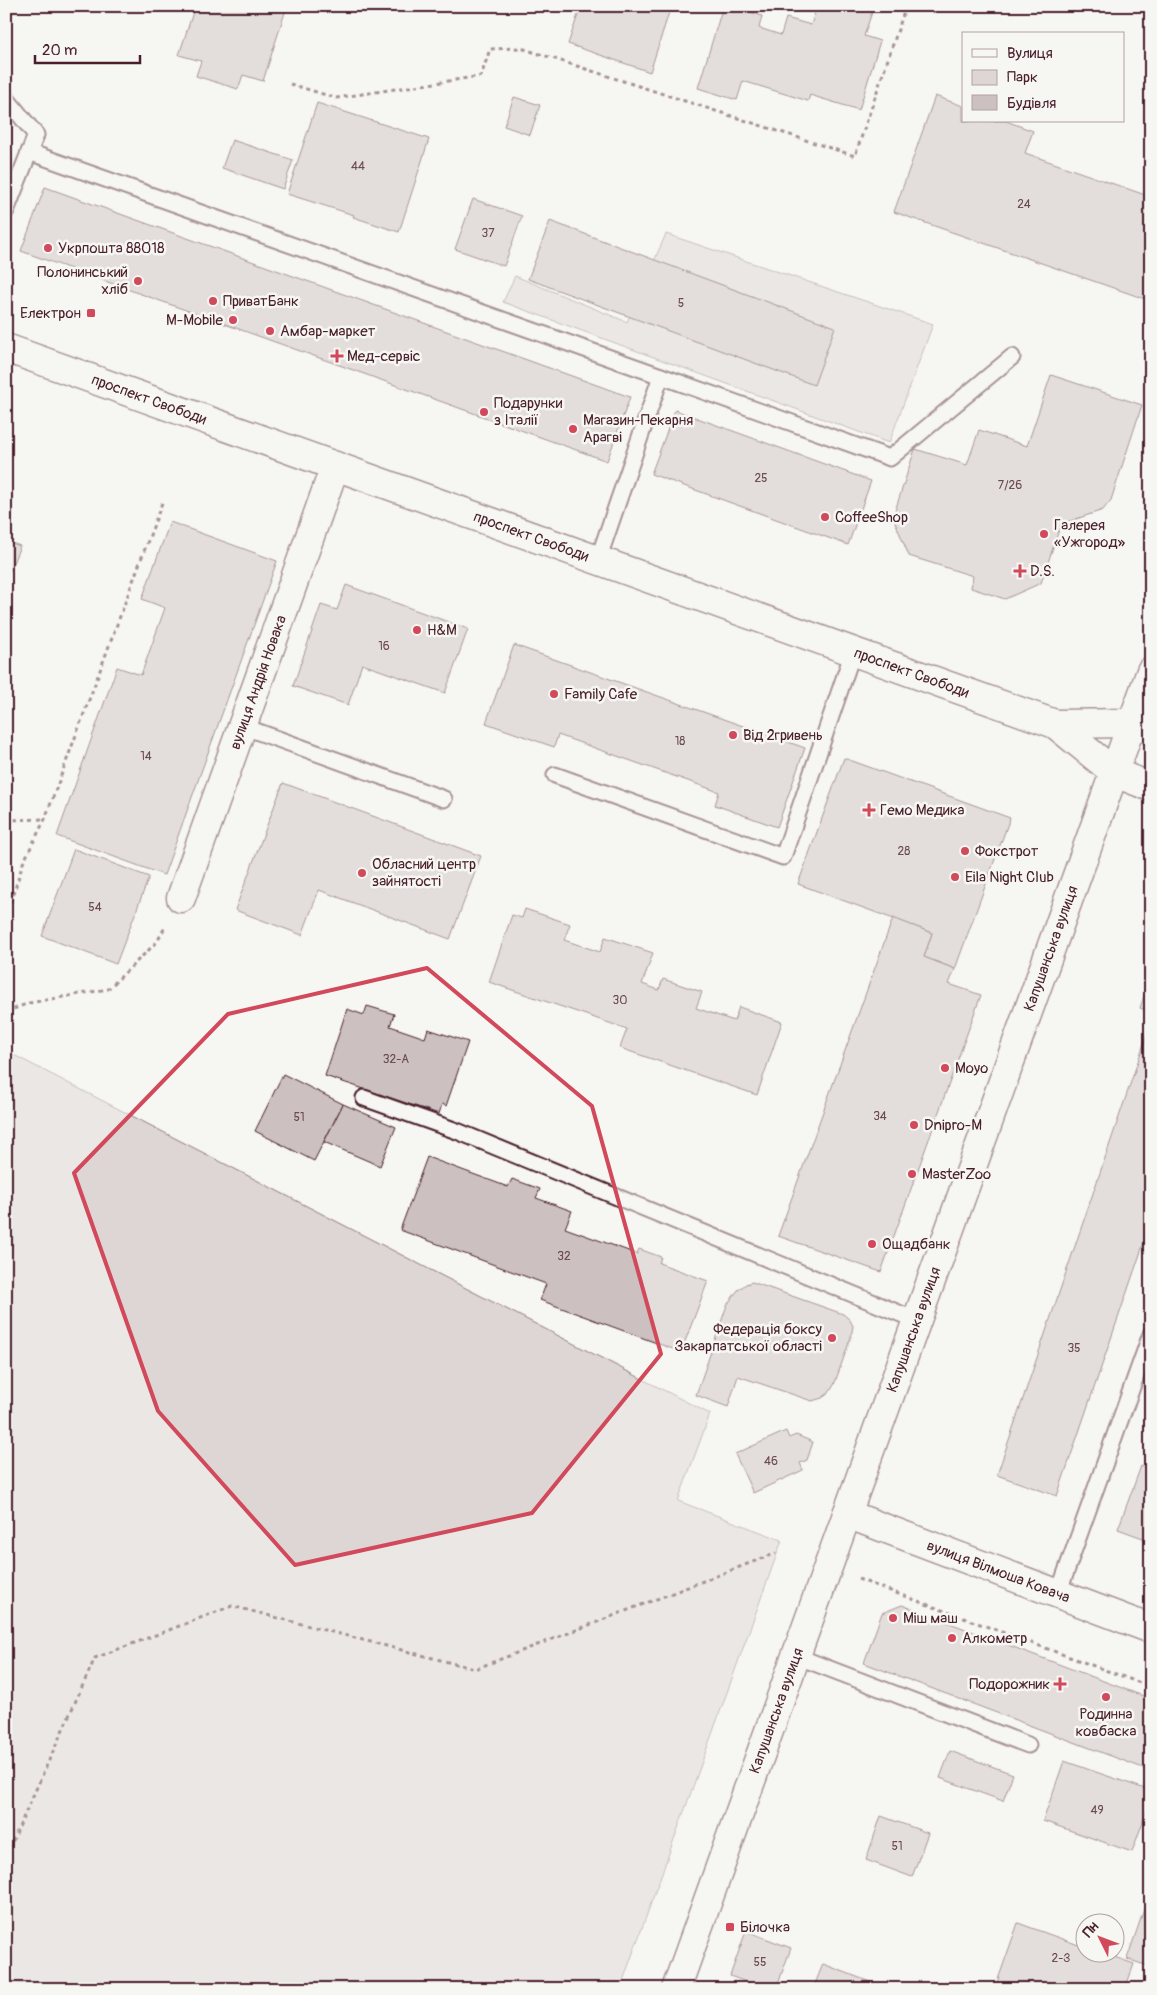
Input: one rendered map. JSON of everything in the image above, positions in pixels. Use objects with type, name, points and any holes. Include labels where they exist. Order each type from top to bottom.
[{"type":"street","name":"проспект Свободи","points":[[6,348],[1055,724],[1141,727]]},
{"type":"street","name":"вулиця Андрія Новака","points":[[181,898],[335,466]]},
{"type":"street","name":"Капушанська вулиця","points":[[676,1989],[1115,774],[1141,727],[1151,671]]},
{"type":"street","name":"проспект Свободи","points":[[1055,724],[1115,774],[1151,787]]},
{"type":"street","name":"вулиця Вілмоша Ковача","points":[[847,1514],[1151,1629]]},
{"type":"lane","points":[[6,98],[36,136],[6,211]]},
{"type":"lane","points":[[30,152],[890,458],[1012,358]]},
{"type":"lane","points":[[598,560],[661,376]]},
{"type":"lane","points":[[555,775],[783,857],[854,652]]},
{"type":"lane","points":[[242,726],[444,799]]},
{"type":"lane","points":[[364,1098],[457,1131],[918,1321]]},
{"type":"lane","points":[[1058,1594],[1151,1334]]},
{"type":"lane","points":[[796,1656],[1028,1745]]},
{"type":"path","points":[[290,84],[336,98],[481,76],[490,50],[521,48],[855,156],[906,6]]},
{"type":"path","points":[[963,6],[984,10],[1009,6]]},
{"type":"path","points":[[6,918],[24,862],[45,819],[163,500]]},
{"type":"path","points":[[6,820],[45,819]]},
{"type":"path","points":[[6,1012],[29,1003],[108,989],[157,942],[181,898]]},
{"type":"path","points":[[6,1856],[95,1658],[232,1606],[475,1669],[776,1553]]},
{"type":"path","points":[[858,1579],[1151,1687]]},
{"type":"highlighted area","points":[[427,968],[592,1106],[661,1354],[532,1513],[295,1565],[158,1411],[74,1173],[228,1014]]},
{"type":"green space","points":[[666,234],[933,324],[889,443],[503,302],[515,276],[627,322]]},
{"type":"green space","points":[[6,1051],[710,1414],[678,1501],[782,1540],[620,1989],[6,1989]]},
{"type":"building","points":[[195,6],[287,6],[263,81],[243,75],[238,89],[196,76],[201,61],[179,55]]},
{"type":"building","points":[[581,6],[671,6],[650,72],[568,44]]},
{"type":"building","points":[[723,6],[731,6],[762,16],[759,28],[781,35],[786,18],[811,25],[817,6],[874,6],[864,36],[880,41],[859,110],[810,95],[808,101],[743,81],[737,100],[698,88]]},
{"type":"building","points":[[935,96],[962,106],[962,122],[1009,122],[1033,131],[1025,153],[1151,197],[1151,301],[894,212]]},
{"type":"building","points":[[514,97],[540,105],[530,135],[504,126]]},
{"type":"building","points":[[317,103],[429,139],[399,232],[353,217],[354,215],[287,194]]},
{"type":"building","points":[[232,140],[293,160],[283,189],[222,168]]},
{"type":"building","points":[[45,187],[630,397],[607,461],[21,251]]},
{"type":"building","points":[[473,199],[522,216],[504,266],[455,249]]},
{"type":"building","points":[[550,221],[835,327],[814,385],[528,279]]},
{"type":"building","points":[[1051,375],[1142,405],[1111,500],[1103,510],[1061,524],[1041,583],[1005,599],[971,588],[973,576],[909,556],[893,517],[915,449],[967,465],[979,430],[1027,446]]},
{"type":"building","points":[[675,410],[871,481],[848,545],[651,474]]},
{"type":"building","points":[[170,522],[277,561],[164,875],[57,836],[117,667],[141,675],[165,608],[142,599]]},
{"type":"building","points":[[6,541],[20,546],[6,580]]},
{"type":"building","points":[[346,585],[468,629],[445,693],[362,664],[348,705],[293,686],[321,605],[337,610]]},
{"type":"building","points":[[514,645],[805,748],[777,827],[715,805],[719,792],[558,735],[554,747],[486,723]]},
{"type":"building","points":[[844,758],[1010,818],[955,969],[924,957],[932,933],[798,884]]},
{"type":"building","name":"Обласний центр зайнятості","points":[[283,783],[481,856],[450,939],[319,890],[302,935],[235,910]]},
{"type":"building","points":[[74,849],[149,877],[116,964],[42,936]]},
{"type":"building","points":[[525,909],[570,924],[564,940],[600,952],[605,937],[653,953],[642,984],[659,990],[663,979],[702,992],[696,1008],[734,1021],[739,1007],[782,1022],[757,1095],[620,1048],[627,1029],[489,982],[512,915],[522,918]]},
{"type":"building","points":[[893,918],[932,933],[924,957],[955,969],[949,984],[981,995],[881,1272],[778,1236]]},
{"type":"building","points":[[1151,976],[1151,1012],[1140,1008]]},
{"type":"building","points":[[367,1006],[394,1014],[390,1026],[425,1038],[428,1029],[468,1042],[446,1106],[442,1104],[439,1114],[325,1076],[347,1009],[364,1015]]},
{"type":"building","points":[[1151,1023],[1151,1222],[1057,1496],[997,1475]]},
{"type":"building","points":[[283,1074],[343,1104],[314,1161],[255,1131]]},
{"type":"building","points":[[343,1104],[396,1127],[380,1166],[324,1142]]},
{"type":"building","points":[[427,1157],[508,1187],[512,1179],[540,1189],[536,1198],[572,1211],[565,1228],[637,1254],[639,1249],[661,1257],[659,1263],[708,1281],[681,1352],[540,1300],[546,1284],[400,1230]]},
{"type":"building","points":[[752,1282],[843,1314],[850,1320],[853,1326],[851,1337],[834,1385],[829,1393],[822,1398],[812,1401],[738,1376],[728,1407],[696,1395],[727,1305],[738,1290]]},
{"type":"building","points":[[786,1431],[789,1438],[796,1435],[813,1442],[807,1460],[800,1463],[803,1470],[753,1493],[735,1454]]},
{"type":"building","points":[[1141,1466],[1151,1470],[1151,1541],[1118,1529]]},
{"type":"building","points":[[902,1605],[1151,1699],[1151,1771],[864,1663],[882,1613]]},
{"type":"building","points":[[950,1751],[1013,1774],[1003,1801],[940,1778]]},
{"type":"building","points":[[1064,1761],[1151,1791],[1151,1799],[1132,1852],[1043,1821]]},
{"type":"building","points":[[881,1816],[928,1833],[912,1877],[866,1860]]},
{"type":"building","points":[[1151,1889],[1151,1967],[1127,1959]]},
{"type":"building","points":[[1018,1923],[1074,1943],[1074,1962],[1124,1962],[1124,1960],[1134,1964],[1125,1989],[995,1988]]},
{"type":"building","points":[[746,1931],[791,1948],[776,1989],[765,1989],[730,1976]]},
{"type":"building","points":[[823,1964],[878,1985],[877,1989],[813,1989]]},
{"type":"place","name":"Укрпошта 88018","points":[[48,248]]},
{"type":"place","name":"Полонинський хліб","points":[[138,281]]},
{"type":"place","name":"ПриватБанк","points":[[213,301]]},
{"type":"place","name":"Електрон","points":[[91,313]]},
{"type":"place","name":"M-Mobile","points":[[233,320]]},
{"type":"place","name":"Амбар-маркет","points":[[270,331]]},
{"type":"place","name":"Мед-сервіс","points":[[337,356]]},
{"type":"place","name":"Подарунки з Італії","points":[[484,412]]},
{"type":"place","name":"Магазин-Пекарня Арагві","points":[[573,429]]},
{"type":"place","name":"CoffeeShop","points":[[825,517]]},
{"type":"place","name":"Галерея «Ужгород»","points":[[1044,534]]},
{"type":"place","name":"D.S.","points":[[1020,571]]},
{"type":"place","name":"H&M","points":[[417,630]]},
{"type":"place","name":"Family Cafe","points":[[554,694]]},
{"type":"place","name":"Від 2гривень","points":[[733,735]]},
{"type":"place","name":"Гемо Медика","points":[[869,810]]},
{"type":"place","name":"Фокстрот","points":[[965,851]]},
{"type":"place","name":"Обласний центр зайнятості","points":[[362,873]]},
{"type":"place","name":"Eila Night Club","points":[[955,877]]},
{"type":"place","name":"Moyo","points":[[945,1068]]},
{"type":"place","name":"Dnipro-M","points":[[914,1125]]},
{"type":"place","name":"MasterZoo","points":[[912,1174]]},
{"type":"place","name":"Ощадбанк","points":[[872,1244]]},
{"type":"place","name":"Федерація боксу Закарпатської області","points":[[832,1338]]},
{"type":"place","name":"Міш маш","points":[[893,1618]]},
{"type":"place","name":"Алкометр","points":[[952,1638]]},
{"type":"place","name":"Подорожник","points":[[1060,1684]]},
{"type":"place","name":"Родинна ковбаска","points":[[1106,1697]]},
{"type":"place","name":"Білочка","points":[[730,1927]]}]
